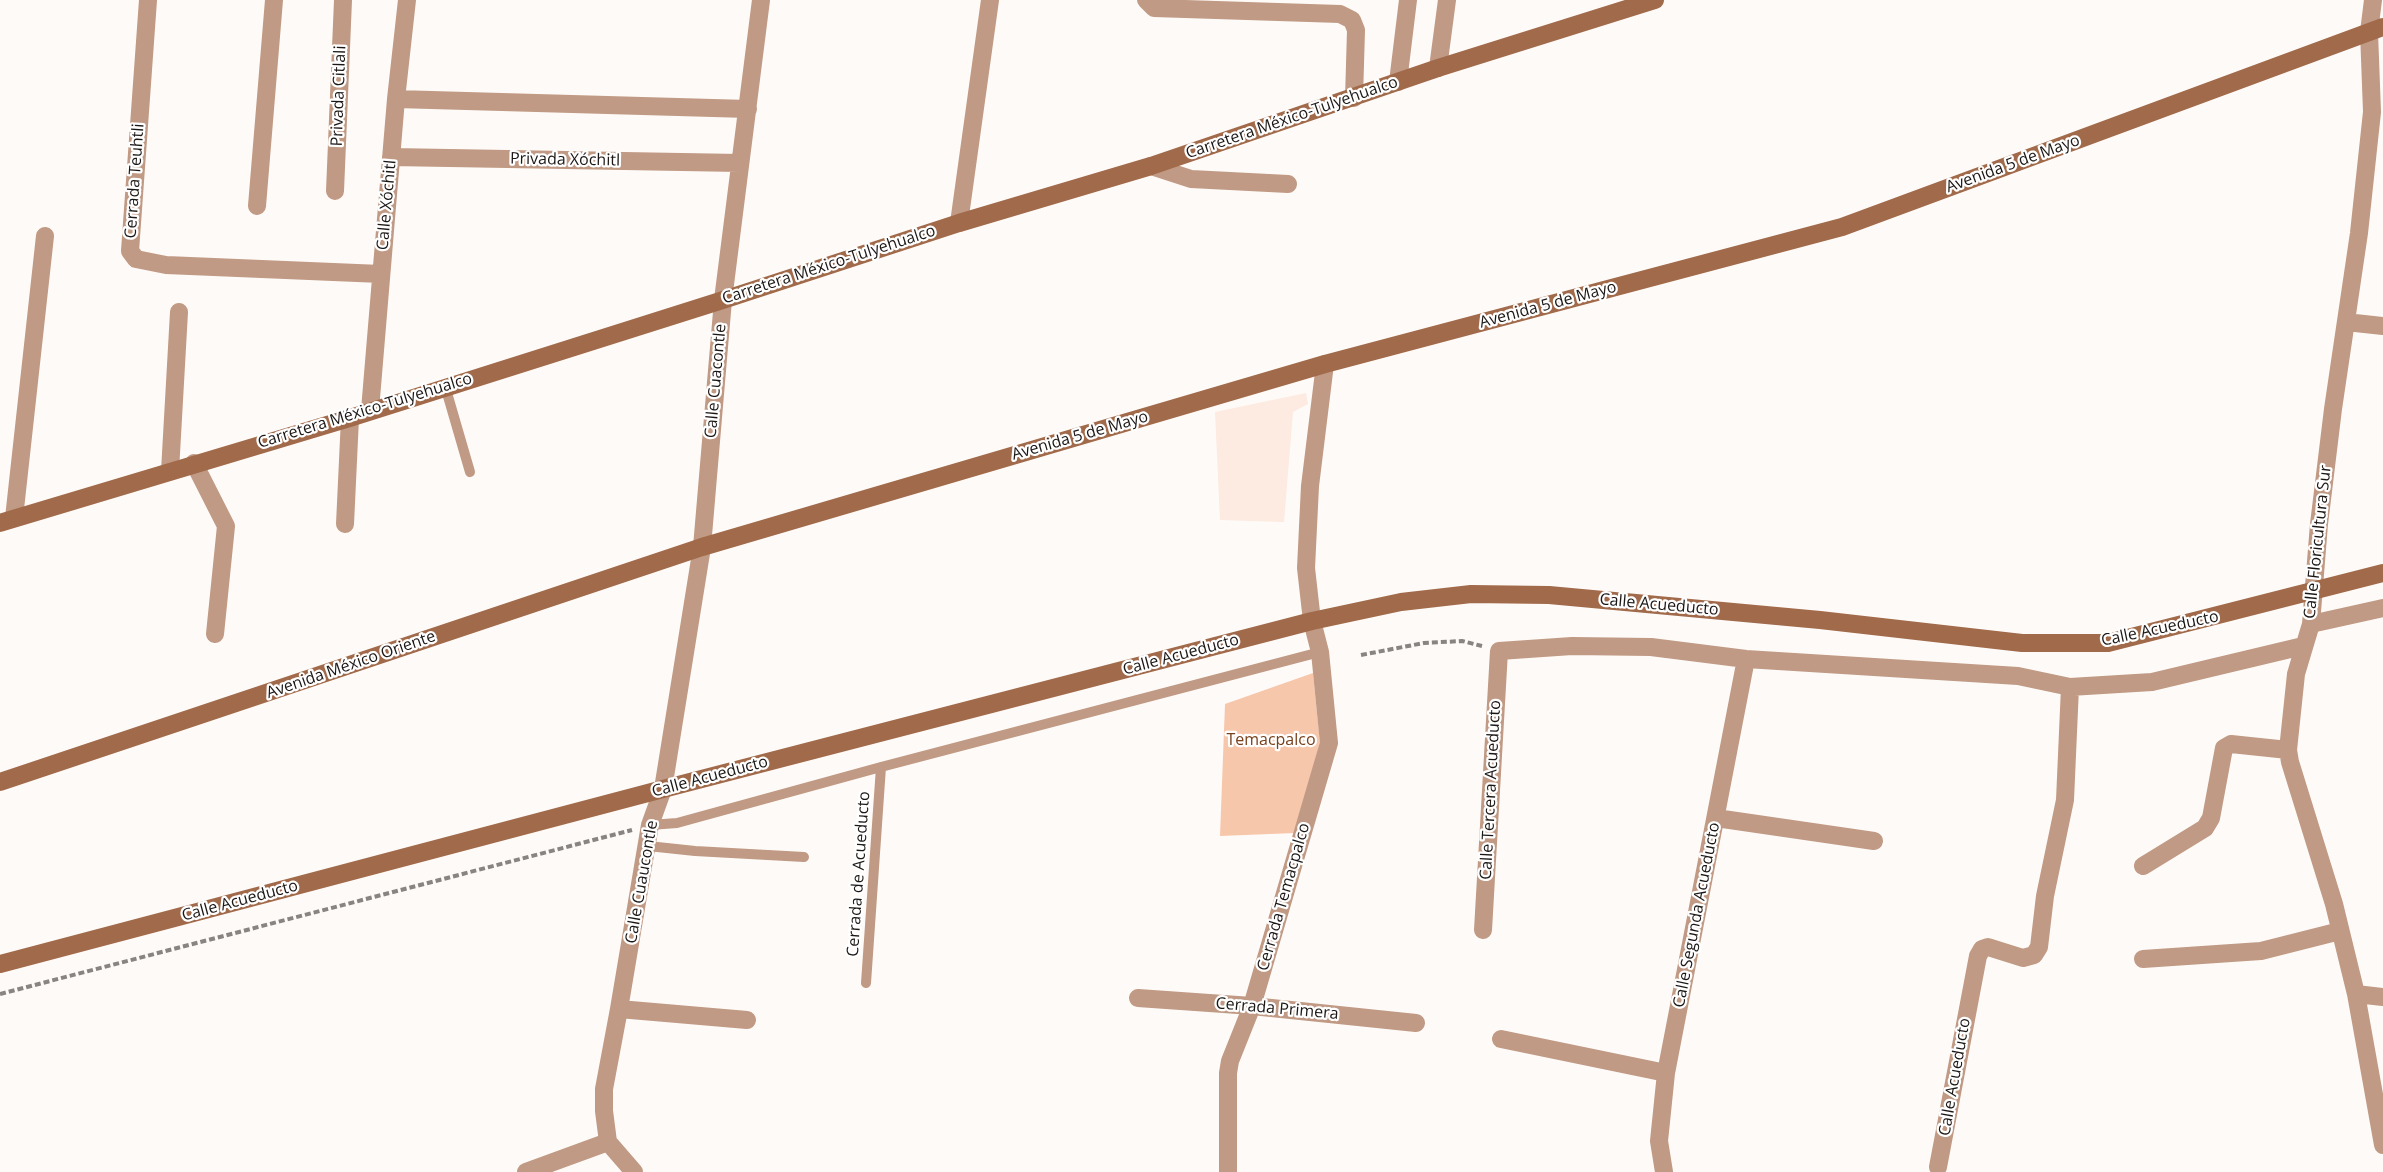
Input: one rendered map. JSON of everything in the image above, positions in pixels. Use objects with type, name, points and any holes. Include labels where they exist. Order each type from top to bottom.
[{"type":"main road","name":"Carretera México-Tulyehualco","points":[[7,520],[350,418],[959,223],[1151,166],[1438,68],[1654,0]]},
{"type":"main road","name":"Avenida 5 de Mayo","points":[[702,547],[1325,364],[1842,227],[2376,30]]},
{"type":"main road","name":"Avenida México Oriente","points":[[0,782],[702,547]]},
{"type":"main road","name":"Calle Acueducto","points":[[0,964],[1312,621],[1401,602],[1471,594],[1549,595],[1820,620],[2022,643],[2108,643],[2383,573]]},
{"type":"street","name":"Cerrada Teuhtli","points":[[148,0],[130,251],[136,259],[166,265],[381,274]]},
{"type":"street","points":[[258,206],[273,0]]},
{"type":"street","name":"Privada Citlali","points":[[335,191],[343,0]]},
{"type":"street","name":"Calle Xóchitl","points":[[370,410],[396,99],[407,0]]},
{"type":"street","name":"Calle Cuacontle","points":[[702,547],[723,300],[761,0]]},
{"type":"street","points":[[959,223],[990,0]]},
{"type":"street","points":[[1146,0],[1154,8],[1340,14],[1352,20],[1356,30],[1354,98]]},
{"type":"street","points":[[1398,82],[1408,0]]},
{"type":"street","points":[[1438,68],[1447,0]]},
{"type":"street","name":"Calle Floricultura Sur","points":[[2373,0],[2376,30],[2372,112],[2359,233],[2319,524],[2311,624],[2296,674],[2288,750],[2334,904],[2356,994],[2375,1053],[2383,1138]]},
{"type":"street","points":[[396,99],[748,109]]},
{"type":"street","name":"Privada Xóchitl","points":[[391,157],[740,163]]},
{"type":"street","points":[[1151,166],[1191,179],[1288,184]]},
{"type":"street","points":[[7,520],[45,236]]},
{"type":"street","points":[[170,471],[179,312]]},
{"type":"street","points":[[2346,322],[2383,327]]},
{"type":"street","name":"Cerrada Temacpalco","points":[[1228,1172],[1230,1061],[1252,1006],[1329,743],[1320,652],[1312,621],[1306,568],[1310,486],[1325,364]]},
{"type":"street","points":[[345,524],[350,418]]},
{"type":"street","points":[[194,464],[226,526],[215,634]]},
{"type":"street","name":"Calle Cuaucontle","points":[[608,1142],[604,1089],[650,825],[663,789],[702,547]]},
{"type":"street","points":[[2311,624],[2383,608]]},
{"type":"street","points":[[1499,651],[1572,645],[1651,647],[1746,659],[2018,676],[2070,687],[2152,682],[2303,646]]},
{"type":"street","name":"Calle Tercera Acueducto","points":[[1483,930],[1499,651]]},
{"type":"street","name":"Calle Segunda Acueducto","points":[[1664,1172],[1659,1142],[1666,1073],[1746,659]]},
{"type":"street","name":"Calle Acueducto","points":[[1938,1167],[1978,956],[1982,949],[1988,947],[2023,958],[2034,955],[2038,947],[2045,896],[2065,800],[2070,687]]},
{"type":"street","points":[[2143,866],[2205,828],[2211,818],[2224,748],[2231,744],[2288,750]]},
{"type":"street","points":[[1716,818],[1874,841]]},
{"type":"street","points":[[2143,959],[2261,951],[2340,931]]},
{"type":"street","points":[[2356,994],[2383,997]]},
{"type":"street","name":"Cerrada Primera","points":[[1138,998],[1252,1006],[1416,1023]]},
{"type":"street","points":[[619,1009],[747,1020]]},
{"type":"street","points":[[1501,1039],[1666,1073]]},
{"type":"street","points":[[526,1172],[608,1142],[634,1172]]},
{"type":"lane","points":[[445,386],[470,472]]},
{"type":"lane","name":"Calle Acueducto","points":[[650,825],[677,824],[881,767],[1320,652]]},
{"type":"lane","name":"Cerrada de Acueducto","points":[[866,983],[881,767]]},
{"type":"lane","points":[[648,846],[804,857]]},
{"type":"path","points":[[1361,655],[1424,643],[1462,641],[1499,651]]},
{"type":"path","name":"Calle Acueducto","points":[[0,994],[650,825]]},
{"type":"shaded area","points":[[1306,393],[1308,404],[1293,412],[1284,522],[1220,520],[1215,412]]},
{"type":"green space","name":"Temacpalco","points":[[1313,673],[1320,742],[1295,833],[1220,836],[1225,704]]}]
